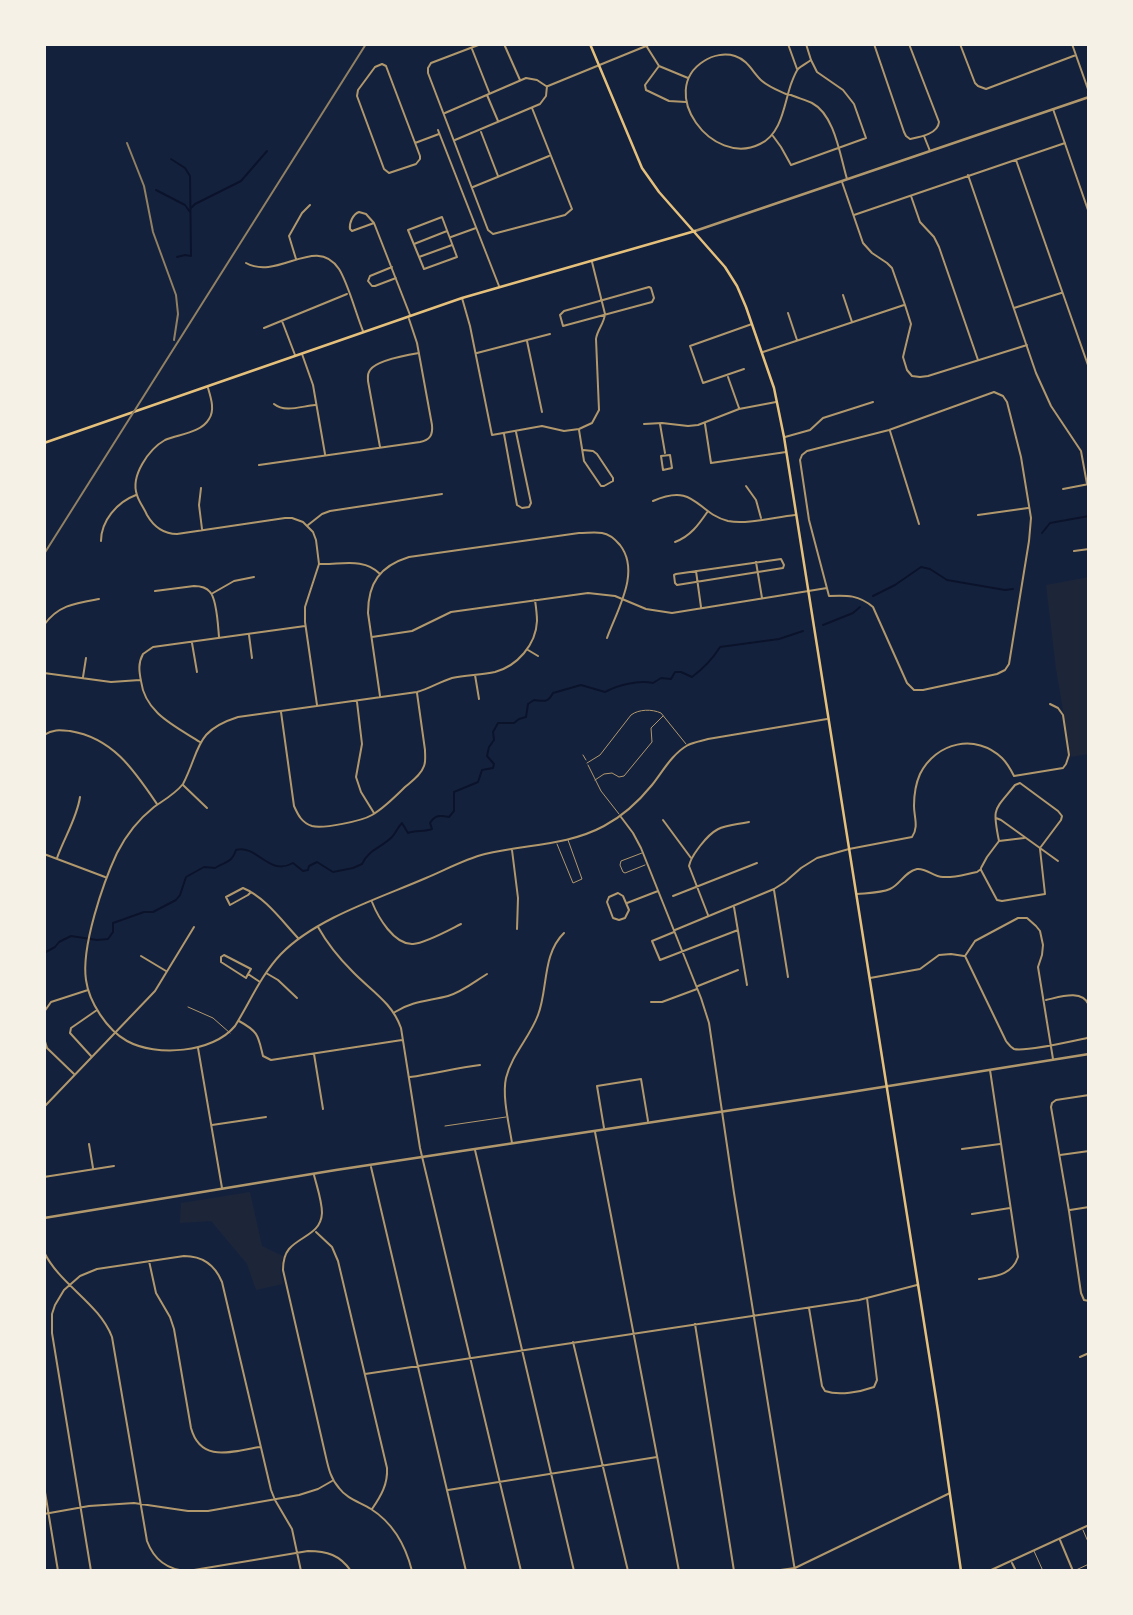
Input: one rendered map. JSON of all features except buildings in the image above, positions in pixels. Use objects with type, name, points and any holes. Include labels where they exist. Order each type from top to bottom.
[{"type":"main road","points":[[590,44],[642,168],[659,192],[730,273],[752,324],[777,402],[961,1571]]},
{"type":"main road","points":[[44,443],[462,298],[695,231]]},
{"type":"street","points":[[481,44],[431,63],[428,73],[488,230],[492,234],[568,214],[572,206],[532,108]]},
{"type":"street","points":[[505,44],[520,80]]},
{"type":"street","points":[[444,113],[520,80],[532,79],[547,86],[651,44]]},
{"type":"street","points":[[788,44],[797,70]]},
{"type":"street","points":[[772,135],[791,165],[866,138],[855,104],[843,90],[817,72],[806,44]]},
{"type":"street","points":[[874,44],[906,136],[910,139],[936,130],[939,122],[909,44]]},
{"type":"street","points":[[961,44],[975,83],[982,88],[992,88],[1076,55]]},
{"type":"street","points":[[1072,44],[1089,92]]},
{"type":"street","points":[[646,46],[659,66],[689,79]]},
{"type":"street","points":[[471,48],[499,122]]},
{"type":"street","points":[[811,60],[797,70],[787,94],[776,129],[764,142],[753,147],[725,146],[713,140],[691,116],[687,102],[689,79],[693,70],[712,57],[731,55],[745,61],[770,87],[787,94],[812,103],[821,109],[830,124],[847,180]]},
{"type":"street","points":[[378,65],[386,66],[415,144],[420,156],[418,162],[386,172],[357,96],[358,90],[378,65]]},
{"type":"street","points":[[659,66],[645,85],[646,90],[669,101],[687,102]]},
{"type":"street","points":[[454,141],[532,108],[542,102],[547,86]]},
{"type":"street","points":[[695,231],[1089,97]]},
{"type":"street","points":[[1053,109],[1089,213]]},
{"type":"street","points":[[480,130],[498,177]]},
{"type":"street","points":[[415,144],[439,132],[499,287]]},
{"type":"street","points":[[924,135],[930,151]]},
{"type":"street","points":[[853,215],[1065,143]]},
{"type":"street","points":[[472,187],[550,155]]},
{"type":"street","points":[[1016,159],[1089,368]]},
{"type":"street","points":[[968,176],[1036,373],[1051,406],[1081,451],[1088,484],[1063,489]]},
{"type":"street","points":[[842,181],[860,237],[867,248],[891,268],[905,305],[911,324],[903,357],[906,370],[912,376],[928,376],[1027,345]]},
{"type":"street","points":[[910,195],[920,222],[939,247],[978,360]]},
{"type":"street","points":[[1084,198],[1089,197]]},
{"type":"street","points":[[296,260],[289,236],[302,213],[310,205]]},
{"type":"street","points":[[259,465],[426,441],[431,436],[433,431],[419,353],[397,278],[374,223],[366,214],[359,212],[349,226],[353,231],[374,223]]},
{"type":"street","points":[[442,217],[448,230],[456,258],[423,268],[408,231],[442,217]]},
{"type":"street","points":[[450,237],[477,227]]},
{"type":"street","points":[[414,244],[448,230]]},
{"type":"street","points":[[419,257],[453,244]]},
{"type":"street","points":[[246,263],[262,269],[314,255],[330,261],[338,268],[363,332]]},
{"type":"street","points":[[462,298],[492,435],[542,426],[564,431],[579,429],[592,423],[599,413],[596,334],[604,323],[605,314],[592,261]]},
{"type":"street","points":[[392,267],[370,276],[369,284],[374,286],[397,278]]},
{"type":"street","points":[[651,288],[654,298],[652,302],[605,314],[563,326],[560,315],[568,310],[651,288]]},
{"type":"street","points":[[1014,309],[1062,292]]},
{"type":"street","points":[[264,328],[348,293]]},
{"type":"street","points":[[843,295],[852,323]]},
{"type":"street","points":[[762,352],[905,305]]},
{"type":"street","points":[[788,313],[798,341]]},
{"type":"street","points":[[282,321],[295,356]]},
{"type":"street","points":[[744,369],[703,383],[690,346],[752,324]]},
{"type":"street","points":[[475,354],[550,334]]},
{"type":"street","points":[[527,341],[542,412]]},
{"type":"street","points":[[302,353],[313,385],[325,455]]},
{"type":"street","points":[[380,448],[368,372],[377,365],[419,353]]},
{"type":"street","points":[[727,375],[739,409]]},
{"type":"street","points":[[207,387],[212,405],[211,417],[202,427],[158,445],[140,470],[136,482],[137,495],[150,520],[162,531],[173,534],[285,518],[307,525],[316,540],[319,564],[305,607],[317,706]]},
{"type":"street","points":[[991,393],[1003,396],[1008,406],[1021,457],[1031,518],[1030,541],[1009,664],[997,674],[914,690],[907,683],[873,607],[855,596],[829,596],[808,514],[800,465],[802,455],[807,450],[889,430],[991,393]]},
{"type":"street","points":[[644,424],[688,426],[705,423],[739,409],[777,402]]},
{"type":"street","points":[[784,437],[810,430],[823,418],[873,402]]},
{"type":"street","points":[[274,404],[281,409],[316,404]]},
{"type":"street","points":[[660,423],[665,455]]},
{"type":"street","points":[[705,423],[711,463],[786,452]]},
{"type":"street","points":[[579,429],[584,461],[601,486],[613,481],[597,454],[583,450]]},
{"type":"street","points":[[889,430],[919,524]]},
{"type":"street","points":[[503,433],[517,505],[522,508],[531,503],[516,431]]},
{"type":"street","points":[[665,455],[670,455],[672,468],[663,470],[661,456],[665,455]]},
{"type":"street","points":[[746,486],[757,500],[761,519]]},
{"type":"street","points":[[201,488],[199,505],[202,530]]},
{"type":"street","points":[[307,525],[322,513],[330,511],[442,494]]},
{"type":"street","points":[[101,541],[101,533],[116,508],[121,502],[137,495]]},
{"type":"street","points":[[653,501],[668,495],[682,495],[693,498],[708,510],[731,522],[796,515]]},
{"type":"street","points":[[978,515],[1029,508]]},
{"type":"street","points":[[676,542],[691,533],[708,510]]},
{"type":"street","points":[[380,697],[368,602],[380,574],[393,563],[409,557],[579,533],[609,536],[618,542],[625,553],[629,568],[628,579],[607,638]]},
{"type":"street","points":[[1074,551],[1089,549]]},
{"type":"street","points":[[781,559],[784,565],[783,568],[758,573],[677,585],[675,583],[674,575],[756,562],[781,559]]},
{"type":"street","points":[[756,562],[762,599]]},
{"type":"street","points":[[319,564],[365,563],[380,574]]},
{"type":"street","points":[[696,571],[701,608]]},
{"type":"street","points":[[212,593],[234,581],[254,577]]},
{"type":"street","points":[[155,592],[194,586],[205,588],[212,593],[220,638]]},
{"type":"street","points":[[371,637],[412,631],[451,612],[588,593],[622,598],[646,609],[665,613],[828,588]]},
{"type":"street","points":[[44,625],[51,616],[66,606],[99,600]]},
{"type":"street","points":[[535,600],[536,630],[527,650],[505,668],[450,679],[427,690],[238,717],[214,727],[200,742],[183,784],[147,813],[130,832],[107,878],[90,936],[86,979],[88,990],[98,1009],[116,1032],[125,1040],[144,1047],[170,1050],[216,1042],[230,1033],[239,1021],[266,972],[299,939],[318,926],[481,855],[568,840],[594,831],[633,806],[674,756],[688,746],[708,739],[828,719]]},
{"type":"street","points":[[200,742],[151,707],[141,680],[139,664],[143,654],[153,647],[306,626]]},
{"type":"street","points":[[249,634],[252,658]]},
{"type":"street","points":[[192,642],[197,672]]},
{"type":"street","points":[[527,650],[538,656]]},
{"type":"street","points":[[83,678],[86,658]]},
{"type":"street","points":[[44,673],[111,682],[141,680]]},
{"type":"street","points":[[475,674],[479,699]]},
{"type":"street","points":[[281,711],[294,806],[303,821],[312,826],[321,826],[360,820],[374,814],[423,768],[425,750],[416,692]]},
{"type":"street","points":[[357,700],[362,744],[356,777],[374,814]]},
{"type":"street","points":[[738,930],[660,960],[652,941],[774,889],[811,860],[914,835],[914,802],[919,777],[928,761],[946,747],[969,743],[987,747],[1002,758],[1014,776],[1063,768],[1069,755],[1063,716],[1058,708],[1050,704]]},
{"type":"street","points":[[44,735],[52,730],[94,737],[126,762],[157,805]]},
{"type":"street","points":[[856,895],[893,888],[904,875],[914,870],[923,869],[936,876],[946,877],[977,872],[999,841],[996,809],[1018,783],[1062,816],[1040,848],[1045,894],[997,900],[981,869]]},
{"type":"street","points":[[183,784],[207,808]]},
{"type":"street","points":[[56,859],[80,797]]},
{"type":"street","points":[[620,816],[643,853],[709,1023],[795,1570]]},
{"type":"street","points":[[995,818],[1058,861]]},
{"type":"street","points":[[663,820],[691,858]]},
{"type":"street","points":[[708,916],[689,866],[691,858],[714,830],[749,822]]},
{"type":"street","points":[[999,841],[1026,838]]},
{"type":"street","points":[[512,849],[518,898],[517,929]]},
{"type":"street","points":[[44,854],[107,878]]},
{"type":"street","points":[[673,897],[757,863]]},
{"type":"street","points":[[251,892],[230,905],[226,897],[243,888],[251,892],[299,939]]},
{"type":"street","points":[[774,889],[788,977]]},
{"type":"street","points":[[626,904],[658,891]]},
{"type":"street","points":[[618,893],[623,896],[626,904],[629,910],[627,916],[616,919],[613,918],[607,900],[618,893]]},
{"type":"street","points":[[372,901],[381,922],[405,943],[417,943],[461,924]]},
{"type":"street","points":[[734,906],[747,985]]},
{"type":"street","points":[[965,956],[975,941],[1018,918],[1027,918],[1040,931],[1043,945],[1038,967],[1053,1059]]},
{"type":"street","points":[[318,926],[325,939],[351,970],[394,1013],[401,1028],[422,1156],[521,1571]]},
{"type":"street","points":[[44,1107],[150,997],[194,927]]},
{"type":"street","points":[[512,1144],[505,1093],[506,1080],[513,1057],[538,1015],[548,965],[556,943],[564,933]]},
{"type":"street","points":[[224,955],[251,969],[248,974],[246,978],[221,962],[220,957],[224,955]]},
{"type":"street","points":[[141,956],[167,972]]},
{"type":"street","points":[[869,978],[920,970],[939,956],[965,956]]},
{"type":"street","points":[[965,956],[1010,1047],[1025,1049],[1089,1036]]},
{"type":"street","points":[[651,1002],[662,1002],[738,970]]},
{"type":"street","points":[[266,972],[297,998]]},
{"type":"street","points":[[248,974],[261,982]]},
{"type":"street","points":[[394,1013],[413,1003],[457,993],[486,974]]},
{"type":"street","points":[[44,1012],[54,1000],[88,990]]},
{"type":"street","points":[[1044,1000],[1078,995],[1085,998],[1089,1004]]},
{"type":"street","points":[[92,1057],[70,1034],[71,1028],[98,1009]]},
{"type":"street","points":[[239,1021],[257,1034],[263,1056],[271,1060],[402,1040]]},
{"type":"street","points":[[44,1038],[47,1048],[74,1075]]},
{"type":"street","points":[[198,1047],[222,1189]]},
{"type":"street","points":[[314,1054],[323,1109]]},
{"type":"street","points":[[44,1218],[370,1164],[1089,1054]]},
{"type":"street","points":[[409,1077],[480,1065]]},
{"type":"street","points":[[979,1279],[1008,1272],[1016,1263],[1018,1251],[990,1069]]},
{"type":"street","points":[[604,1129],[597,1086],[630,1080],[641,1079],[648,1123]]},
{"type":"street","points":[[1089,1095],[1056,1100],[1051,1107],[1081,1293],[1084,1300],[1089,1301]]},
{"type":"street","points":[[211,1125],[266,1117]]},
{"type":"street","points":[[594,1131],[679,1571]]},
{"type":"street","points":[[962,1149],[1001,1143]]},
{"type":"street","points":[[89,1144],[93,1169]]},
{"type":"street","points":[[475,1149],[574,1571]]},
{"type":"street","points":[[1059,1156],[1089,1151]]},
{"type":"street","points":[[370,1164],[466,1571]]},
{"type":"street","points":[[44,1177],[114,1166]]},
{"type":"street","points":[[313,1173],[322,1214],[320,1223],[289,1249],[283,1274],[325,1453],[333,1481],[344,1494],[372,1510],[388,1524],[408,1556],[412,1571]]},
{"type":"street","points":[[1069,1210],[1089,1207]]},
{"type":"street","points":[[972,1214],[1011,1208]]},
{"type":"street","points":[[314,1230],[332,1247],[338,1261],[388,1476],[372,1510]]},
{"type":"street","points":[[44,1252],[51,1264],[103,1320],[112,1337],[147,1541],[161,1563],[188,1571],[313,1551],[328,1553],[341,1560],[351,1571]]},
{"type":"street","points":[[91,1571],[52,1333],[53,1309],[69,1284],[89,1271],[184,1256],[206,1262],[216,1270],[222,1282],[271,1490],[292,1529],[301,1571]]},
{"type":"street","points":[[149,1261],[156,1293],[174,1329],[191,1428],[197,1442],[210,1452],[220,1453],[261,1446]]},
{"type":"street","points":[[365,1374],[867,1298],[918,1285]]},
{"type":"street","points":[[809,1307],[825,1391],[834,1394],[867,1390],[874,1387],[877,1380],[867,1298]]},
{"type":"street","points":[[695,1324],[734,1571]]},
{"type":"street","points":[[573,1342],[628,1571]]},
{"type":"street","points":[[1080,1357],[1089,1353]]},
{"type":"street","points":[[447,1491],[657,1457]]},
{"type":"street","points":[[44,1514],[119,1504],[199,1511],[308,1493],[333,1481]]},
{"type":"street","points":[[44,1486],[58,1571]]},
{"type":"street","points":[[773,1571],[795,1570],[950,1493]]},
{"type":"street","points":[[989,1571],[1089,1525]]},
{"type":"street","points":[[1060,1539],[1073,1571]]},
{"type":"street","points":[[1012,1561],[1016,1571]]},
{"type":"lane","points":[[587,763],[600,755],[635,712],[656,711],[688,746]]},
{"type":"lane","points":[[596,779],[612,773],[619,777],[624,776],[652,742],[651,728],[663,716]]},
{"type":"lane","points":[[583,755],[606,797],[620,816]]},
{"type":"lane","points":[[556,842],[573,883],[582,879],[568,840]]},
{"type":"lane","points":[[643,853],[621,862],[620,865],[625,873],[647,864]]},
{"type":"lane","points":[[187,1007],[213,1018],[230,1033]]},
{"type":"lane","points":[[444,1126],[508,1117]]},
{"type":"lane","points":[[1082,1528],[1089,1544]]},
{"type":"lane","points":[[1034,1551],[1043,1571]]},
{"type":"lane","points":[[1073,1571],[1089,1563]]},
{"type":"shaded area","points":[[1089,577],[1089,754],[1071,757],[1056,669],[1046,585]]},
{"type":"shaded area","points":[[250,1192],[262,1246],[283,1256],[280,1271],[283,1284],[256,1290],[247,1264],[211,1221],[180,1223],[181,1203]]},
{"type":"waterway","points":[[191,208],[241,181],[267,151]]},
{"type":"waterway","points":[[171,159],[185,168],[190,176],[191,256],[177,257]]},
{"type":"waterway","points":[[156,190],[185,205],[190,212]]},
{"type":"waterway","points":[[1042,533],[1050,523],[1089,516]]},
{"type":"waterway","points":[[873,596],[921,567],[930,569],[947,580],[1013,589]]},
{"type":"waterway","points":[[823,625],[853,613],[860,607]]},
{"type":"waterway","points":[[44,953],[71,936],[108,939],[113,932],[113,923],[144,912],[153,912],[176,900],[186,877],[204,867],[215,868],[228,862],[236,850],[250,851],[277,866],[293,863],[303,871],[317,862],[333,872],[353,868],[362,864],[372,852],[392,837],[402,823],[408,833],[432,829],[430,823],[436,817],[449,817],[454,811],[454,792],[478,782],[482,770],[493,768],[494,764],[487,756],[498,723],[514,723],[526,717],[528,704],[534,700],[545,701],[553,693],[581,685],[605,692],[628,684],[653,683],[661,678],[671,679],[675,672],[692,677],[708,664],[720,647],[779,639],[803,631]]},
{"type":"railway","points":[[44,554],[366,44]]},
{"type":"railway","points":[[127,143],[144,186],[153,232],[176,295],[178,314],[174,340]]}]
